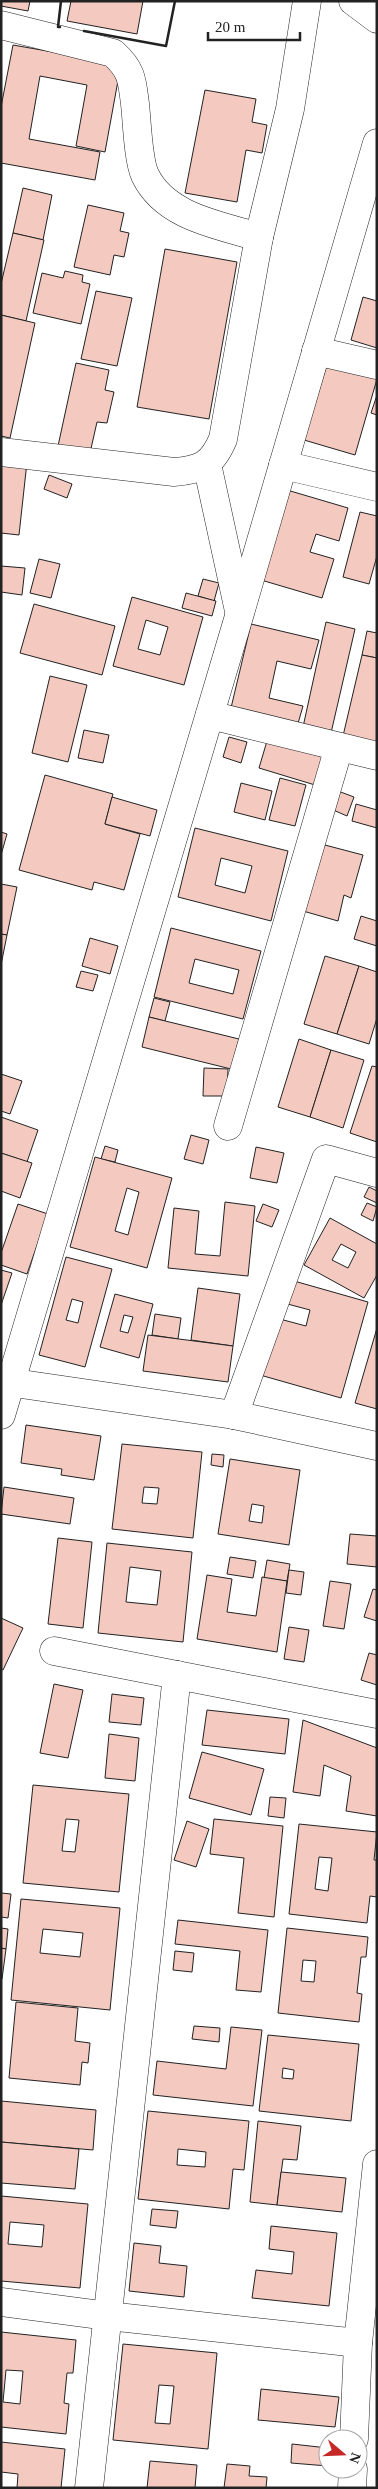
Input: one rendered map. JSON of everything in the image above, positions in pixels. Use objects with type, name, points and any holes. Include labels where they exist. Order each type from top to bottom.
[{"type":"street","points":[[1,452],[174,472],[191,470],[207,464],[217,454],[223,439],[259,237],[290,109],[307,1]]},
{"type":"street","points":[[353,1],[377,19]]},
{"type":"street","points":[[1,25],[113,53],[127,66],[133,91],[144,174],[158,195],[174,208],[203,220],[259,237]]},
{"type":"street","points":[[1,1415],[6,1382],[210,715],[377,143]]},
{"type":"street","points":[[316,351],[377,365]]},
{"type":"street","points":[[207,464],[240,613]]},
{"type":"street","points":[[283,465],[377,487]]},
{"type":"street","points":[[210,715],[377,756]]},
{"type":"street","points":[[228,1126],[339,747]]},
{"type":"street","points":[[234,1414],[326,1159],[377,1173]]},
{"type":"street","points":[[6,1382],[234,1414],[377,1446]]},
{"type":"street","points":[[54,1651],[377,1714]]},
{"type":"street","points":[[89,2488],[177,1675]]},
{"type":"street","points":[[354,2429],[358,2343],[377,2164]]},
{"type":"street","points":[[1,2302],[108,2316],[358,2343]]},
{"type":"building","points":[[1,1],[30,1],[28,11],[1,6]]},
{"type":"building","points":[[71,1],[143,1],[137,34],[67,21]]},
{"type":"building","points":[[13,45],[121,64],[105,152],[76,146],[87,85],[40,76],[29,139],[100,152],[95,180],[1,163],[1,107]]},
{"type":"building","points":[[205,90],[256,99],[252,122],[267,125],[262,153],[246,150],[237,202],[185,193]]},
{"type":"building","points":[[23,188],[52,195],[43,240],[13,233]]},
{"type":"building","points":[[88,205],[124,213],[120,231],[129,233],[124,257],[114,255],[110,275],[74,267]]},
{"type":"building","points":[[13,233],[44,240],[26,321],[1,315],[1,284]]},
{"type":"building","points":[[165,249],[237,262],[209,419],[137,407]]},
{"type":"building","points":[[65,271],[83,275],[82,282],[90,284],[81,324],[33,313],[42,273],[63,278]]},
{"type":"building","points":[[96,291],[132,298],[117,366],[81,359]]},
{"type":"building","points":[[363,297],[377,301],[377,348],[351,340]]},
{"type":"building","points":[[1,315],[35,323],[10,438],[1,436]]},
{"type":"building","points":[[76,363],[109,370],[105,390],[114,392],[107,423],[97,422],[90,453],[58,446]]},
{"type":"building","points":[[327,364],[377,379],[355,455],[304,440]]},
{"type":"building","points":[[377,395],[377,415],[371,413]]},
{"type":"building","points":[[1,460],[27,462],[19,535],[1,533]]},
{"type":"building","points":[[49,475],[72,484],[67,498],[44,489]]},
{"type":"building","points":[[287,490],[348,508],[339,541],[316,534],[310,552],[334,559],[322,598],[261,580]]},
{"type":"building","points":[[360,512],[377,516],[377,556],[369,584],[343,577]]},
{"type":"building","points":[[39,559],[60,564],[51,598],[30,593]]},
{"type":"building","points":[[1,566],[25,568],[22,595],[1,592]]},
{"type":"building","points":[[203,579],[219,583],[214,601],[198,596]]},
{"type":"building","points":[[186,593],[216,601],[212,616],[182,608]]},
{"type":"building","points":[[132,597],[203,617],[184,685],[113,666]],"holes":[[[146,620],[168,627],[160,655],[138,649]]]},
{"type":"building","points":[[34,604],[115,626],[102,675],[20,653]]},
{"type":"building","points":[[326,622],[355,629],[331,733],[303,727]]},
{"type":"building","points":[[251,624],[319,640],[311,669],[277,661],[269,698],[303,706],[297,727],[230,712]]},
{"type":"building","points":[[367,631],[377,633],[377,658],[362,655]]},
{"type":"building","points":[[362,655],[377,658],[377,743],[343,736]]},
{"type":"building","points":[[50,676],[87,685],[68,762],[32,753]]},
{"type":"building","points":[[84,730],[109,735],[103,763],[78,758]]},
{"type":"building","points":[[229,737],[247,742],[241,763],[223,757]]},
{"type":"building","points":[[267,741],[323,757],[315,785],[259,768]]},
{"type":"building","points":[[45,775],[113,794],[105,824],[140,834],[124,890],[94,882],[92,890],[19,870]]},
{"type":"building","points":[[280,778],[306,785],[295,826],[269,820]]},
{"type":"building","points":[[241,783],[272,791],[265,820],[234,812]]},
{"type":"building","points":[[338,791],[354,797],[347,816],[331,809]]},
{"type":"building","points":[[112,797],[157,810],[150,836],[105,824]]},
{"type":"building","points":[[356,804],[377,810],[377,828],[352,821]]},
{"type":"building","points":[[195,828],[288,851],[271,921],[178,897]],"holes":[[[221,858],[252,866],[245,893],[215,885]]]},
{"type":"building","points":[[1,832],[7,834],[1,855]]},
{"type":"building","points":[[321,844],[363,855],[351,898],[344,895],[338,921],[303,911]]},
{"type":"building","points":[[1,884],[17,887],[7,935],[1,934]]},
{"type":"building","points":[[361,916],[377,921],[377,946],[354,939]]},
{"type":"building","points":[[171,928],[261,951],[243,1019],[154,997]],"holes":[[[195,959],[239,970],[233,994],[189,983]]]},
{"type":"building","points":[[1,934],[7,935],[1,965]]},
{"type":"building","points":[[90,938],[118,946],[110,974],[82,966]]},
{"type":"building","points":[[325,956],[359,966],[337,1034],[304,1024]]},
{"type":"building","points":[[359,966],[377,972],[377,1018],[369,1044],[337,1034]]},
{"type":"building","points":[[81,971],[98,975],[93,991],[76,987]]},
{"type":"building","points":[[154,998],[170,1002],[165,1021],[149,1017]]},
{"type":"building","points":[[149,1017],[239,1039],[231,1069],[142,1047]]},
{"type":"building","points":[[299,1039],[331,1050],[310,1117],[278,1107]]},
{"type":"building","points":[[331,1050],[364,1060],[343,1128],[310,1117]]},
{"type":"building","points":[[372,1066],[377,1067],[377,1142],[350,1133]]},
{"type":"building","points":[[204,1068],[228,1069],[227,1096],[203,1096]]},
{"type":"building","points":[[1,1074],[22,1081],[10,1114],[1,1111]]},
{"type":"building","points":[[1,1117],[38,1130],[27,1162],[1,1153]]},
{"type":"building","points":[[191,1135],[209,1140],[203,1164],[184,1159]]},
{"type":"building","points":[[105,1146],[118,1150],[115,1162],[101,1159]]},
{"type":"building","points":[[256,1147],[284,1153],[277,1183],[250,1178]]},
{"type":"building","points":[[1,1153],[32,1163],[20,1198],[1,1191]]},
{"type":"building","points":[[95,1157],[172,1178],[147,1268],[70,1247]],"holes":[[[127,1188],[139,1192],[128,1235],[115,1231]]]},
{"type":"building","points":[[369,1187],[377,1191],[377,1203],[364,1197]]},
{"type":"building","points":[[225,1202],[255,1206],[248,1276],[168,1268],[174,1208],[199,1211],[195,1254],[220,1256]]},
{"type":"building","points":[[367,1203],[377,1207],[373,1221],[361,1215]]},
{"type":"building","points":[[18,1204],[48,1214],[27,1274],[1,1265],[1,1253]]},
{"type":"building","points":[[263,1204],[279,1210],[272,1227],[256,1221]]},
{"type":"building","points":[[330,1218],[377,1244],[377,1275],[364,1298],[304,1265]],"holes":[[[341,1244],[356,1252],[348,1268],[332,1260]]]},
{"type":"building","points":[[66,1257],[112,1269],[85,1367],[39,1355]],"holes":[[[72,1299],[83,1302],[78,1323],[66,1320]]]},
{"type":"building","points":[[1,1270],[12,1273],[1,1305]]},
{"type":"building","points":[[287,1279],[368,1302],[341,1398],[260,1375],[276,1318],[306,1326],[310,1310],[280,1302]]},
{"type":"building","points":[[198,1288],[240,1294],[233,1346],[191,1340]]},
{"type":"building","points":[[115,1294],[153,1304],[139,1358],[100,1347]],"holes":[[[124,1315],[133,1317],[128,1333],[120,1331]]]},
{"type":"building","points":[[155,1314],[181,1318],[178,1339],[152,1335]]},
{"type":"building","points":[[377,1328],[377,1409],[355,1403]]},
{"type":"building","points":[[148,1335],[233,1346],[228,1382],[143,1371]]},
{"type":"building","points":[[26,1425],[101,1436],[94,1480],[61,1475],[62,1469],[21,1463]]},
{"type":"building","points":[[122,1444],[202,1452],[193,1538],[112,1529]],"holes":[[[144,1487],[159,1488],[157,1504],[142,1503]]]},
{"type":"building","points":[[212,1454],[224,1455],[223,1467],[211,1465]]},
{"type":"building","points":[[230,1459],[300,1470],[289,1545],[218,1534]],"holes":[[[252,1504],[264,1506],[262,1523],[249,1521]]]},
{"type":"building","points":[[4,1487],[74,1498],[70,1524],[1,1514]]},
{"type":"building","points":[[350,1534],[377,1536],[377,1567],[347,1564]]},
{"type":"building","points":[[58,1538],[92,1542],[83,1628],[48,1624]]},
{"type":"building","points":[[107,1543],[192,1552],[183,1642],[98,1633]],"holes":[[[130,1567],[161,1571],[157,1605],[126,1602]]]},
{"type":"building","points":[[230,1557],[256,1561],[253,1578],[227,1574]]},
{"type":"building","points":[[267,1560],[290,1564],[287,1581],[264,1578]]},
{"type":"building","points":[[289,1570],[304,1572],[301,1595],[286,1593]]},
{"type":"building","points":[[207,1575],[232,1579],[227,1612],[256,1616],[262,1577],[287,1581],[277,1652],[197,1639]]},
{"type":"building","points":[[330,1581],[351,1584],[344,1629],[323,1626]]},
{"type":"building","points":[[373,1589],[377,1590],[377,1621],[364,1617]]},
{"type":"building","points":[[1,1618],[23,1628],[3,1670],[1,1669]]},
{"type":"building","points":[[289,1627],[309,1630],[304,1662],[284,1659]]},
{"type":"building","points":[[369,1653],[377,1655],[377,1685],[361,1680]]},
{"type":"building","points":[[54,1684],[83,1690],[68,1758],[40,1753]]},
{"type":"building","points":[[112,1694],[144,1698],[141,1725],[109,1722]]},
{"type":"building","points":[[207,1710],[289,1719],[285,1754],[202,1745]]},
{"type":"building","points":[[303,1720],[377,1748],[377,1816],[346,1811],[351,1776],[324,1765],[320,1796],[293,1792]]},
{"type":"building","points":[[109,1734],[139,1738],[135,1781],[105,1778]]},
{"type":"building","points":[[202,1752],[264,1769],[251,1815],[189,1798]]},
{"type":"building","points":[[33,1785],[129,1794],[119,1892],[23,1883]],"holes":[[[66,1819],[79,1820],[75,1852],[62,1851]]]},
{"type":"building","points":[[270,1797],[286,1798],[284,1818],[268,1816]]},
{"type":"building","points":[[214,1819],[283,1826],[274,1917],[238,1913],[244,1858],[210,1854]]},
{"type":"building","points":[[187,1821],[209,1829],[196,1867],[174,1860]]},
{"type":"building","points":[[299,1824],[377,1832],[374,1860],[377,1860],[377,1897],[370,1896],[367,1923],[289,1914]],"holes":[[[319,1857],[332,1858],[328,1891],[315,1889]]]},
{"type":"building","points":[[1,1893],[11,1894],[8,1918],[1,1917]]},
{"type":"building","points":[[21,1899],[120,1908],[110,2010],[11,2000]],"holes":[[[43,1929],[83,1933],[80,1957],[40,1953]]]},
{"type":"building","points":[[178,1920],[268,1930],[261,1992],[236,1990],[240,1951],[175,1944]]},
{"type":"building","points":[[1,1928],[8,1929],[6,1949],[1,1948]]},
{"type":"building","points":[[287,1928],[368,1937],[366,1957],[361,1957],[357,1993],[362,1994],[359,2022],[278,2013]],"holes":[[[303,1960],[316,1961],[314,1982],[301,1981]]]},
{"type":"building","points":[[1,1948],[6,1949],[2,1979],[1,1979]]},
{"type":"building","points":[[175,1951],[194,1953],[192,1972],[173,1970]]},
{"type":"building","points":[[16,2002],[78,2008],[75,2041],[90,2043],[88,2063],[82,2062],[80,2085],[9,2078]]},
{"type":"building","points":[[194,2026],[220,2028],[219,2042],[192,2039]]},
{"type":"building","points":[[231,2027],[262,2030],[253,2106],[153,2095],[157,2061],[226,2069]]},
{"type":"building","points":[[268,2035],[359,2044],[351,2121],[259,2111]],"holes":[[[283,2068],[294,2070],[293,2079],[282,2078]]]},
{"type":"building","points":[[1,2101],[96,2110],[93,2150],[1,2142]]},
{"type":"building","points":[[148,2111],[249,2121],[244,2170],[233,2169],[229,2209],[138,2199]],"holes":[[[178,2149],[206,2152],[205,2167],[177,2165]]]},
{"type":"building","points":[[258,2121],[301,2126],[297,2160],[283,2159],[277,2205],[250,2202]]},
{"type":"building","points":[[1,2142],[79,2149],[75,2189],[1,2183]]},
{"type":"building","points":[[281,2172],[346,2178],[342,2212],[277,2205]]},
{"type":"building","points":[[1,2196],[88,2204],[80,2288],[1,2281]],"holes":[[[10,2222],[44,2225],[42,2247],[8,2244]]]},
{"type":"building","points":[[152,2209],[178,2211],[176,2228],[150,2225]]},
{"type":"building","points":[[271,2226],[337,2233],[329,2306],[252,2298],[256,2270],[292,2274],[294,2252],[269,2249]]},
{"type":"building","points":[[134,2243],[161,2246],[159,2263],[187,2266],[184,2297],[129,2291]]},
{"type":"building","points":[[1,2332],[76,2340],[73,2373],[67,2373],[64,2403],[69,2404],[66,2434],[1,2427]],"holes":[[[6,2370],[23,2371],[20,2404],[3,2402]]]},
{"type":"building","points":[[123,2344],[217,2353],[208,2449],[113,2440]],"holes":[[[159,2385],[174,2386],[170,2424],[155,2423]]]},
{"type":"building","points":[[261,2389],[339,2397],[335,2427],[258,2420]]},
{"type":"building","points":[[1,2442],[65,2449],[61,2488],[17,2488],[18,2474],[1,2472]]},
{"type":"building","points":[[292,2444],[318,2447],[318,2465],[291,2463]]},
{"type":"building","points":[[150,2461],[197,2465],[195,2488],[147,2488]]},
{"type":"building","points":[[227,2464],[250,2466],[249,2476],[267,2477],[266,2488],[224,2488]]},
{"type":"wall","points":[[60,27],[58,27],[61,1]]},
{"type":"wall","points":[[84,31],[166,46],[175,1]]}]
